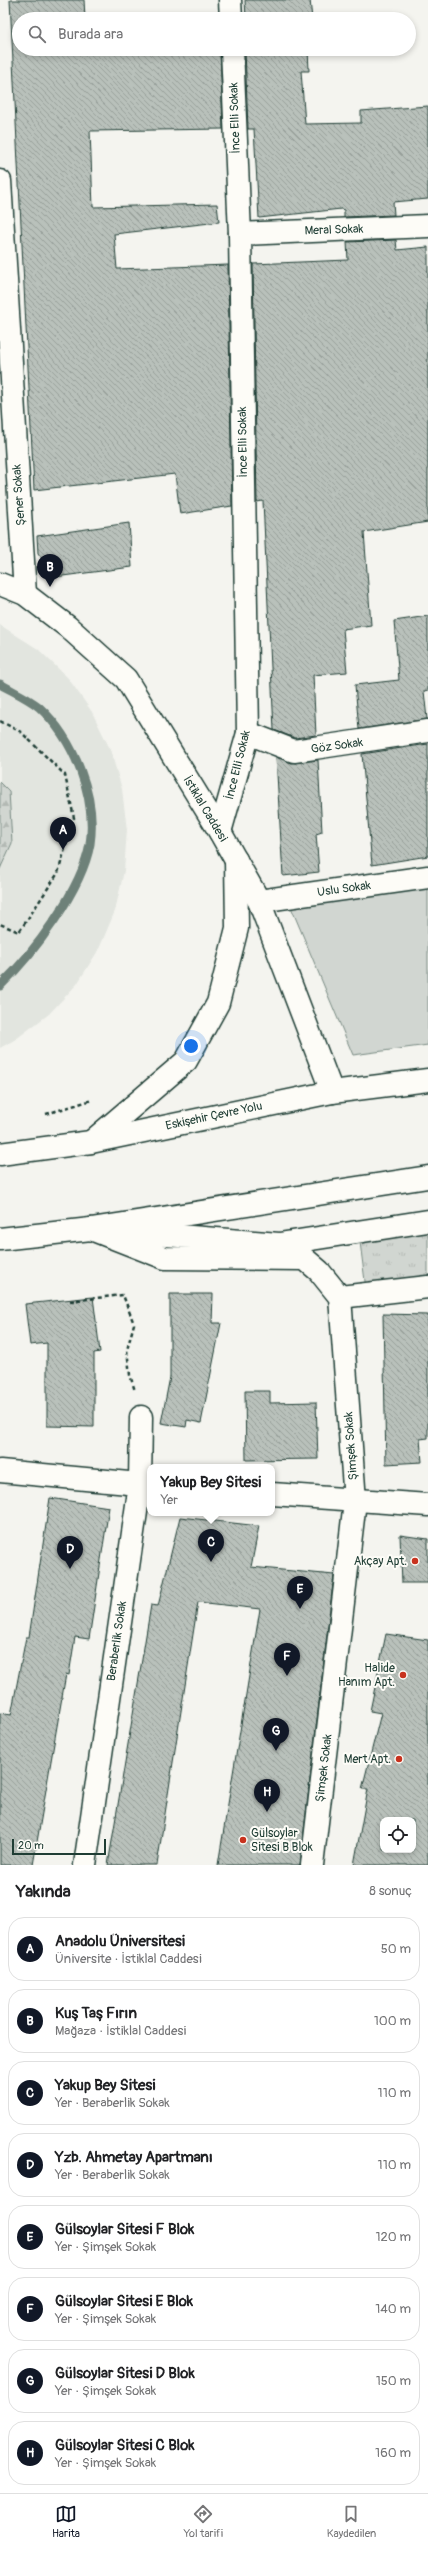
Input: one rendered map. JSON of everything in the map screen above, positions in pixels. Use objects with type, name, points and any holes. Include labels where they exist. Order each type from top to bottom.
[{"type":"main road","points":[[230,0],[230,12]]},
{"type":"main road","name":"İnce Elli Sokak","points":[[220,832],[248,733],[240,234],[232,56]]},
{"type":"main road","name":"Şener Sokak","points":[[0,180],[8,438],[25,594]]},
{"type":"main road","name":"Meral Sokak","points":[[240,234],[428,226]]},
{"type":"main road","name":"İstiklal Caddesi","points":[[0,584],[25,594],[68,627],[126,679],[220,832],[259,901],[332,1092]]},
{"type":"main road","name":"Göz Sokak","points":[[248,733],[294,752],[428,731]]},
{"type":"main road","points":[[91,1142],[186,1061],[218,1003],[237,928],[236,860]]},
{"type":"main road","name":"Uslu Sokak","points":[[259,901],[428,877]]},
{"type":"main road","points":[[332,1092],[428,1077]]},
{"type":"main road","name":"Eskişehir Çevre Yolu","points":[[0,1154],[91,1142],[332,1092],[428,1080]]},
{"type":"main road","points":[[0,1240],[91,1228],[428,1177]]},
{"type":"main road","points":[[91,1228],[279,1244],[428,1221]]},
{"type":"main road","points":[[91,1228],[165,1258],[305,1259],[319,1271],[340,1297],[428,1288]]},
{"type":"main road","name":"Şimşek Sokak","points":[[312,1865],[355,1501],[340,1297]]},
{"type":"main road","name":"Beraberlik Sokak","points":[[85,1865],[145,1485],[141,1417]]},
{"type":"main road","points":[[0,1471],[145,1485]]},
{"type":"main road","points":[[275,1494],[428,1505]]},
{"type":"path","points":[[0,721],[20,732],[65,775],[74,818],[58,873],[19,932],[0,924]]},
{"type":"path","points":[[46,1114],[92,1100]]},
{"type":"path","points":[[70,1301],[123,1295],[134,1324],[127,1350],[130,1375],[141,1404],[141,1417]]},
{"type":"shaded area","points":[[0,625],[38,649],[68,678],[92,712],[110,749],[122,789],[127,830],[124,871],[115,911],[99,949],[77,984],[49,1014],[16,1039],[0,1048]]},
{"type":"green space","points":[[0,782],[9,791],[12,843],[0,869]]},
{"type":"green space","points":[[428,881],[428,1045],[353,1055],[291,907]]},
{"type":"green space","points":[[428,1232],[428,1282],[366,1289],[360,1242]]},
{"type":"building","points":[[10,0],[84,0],[85,12],[12,12],[12,41]]},
{"type":"building","points":[[245,0],[310,0],[311,12],[246,12]]},
{"type":"building","points":[[13,56],[220,56],[223,129],[90,131],[93,207],[217,204],[219,222],[114,234],[117,269],[228,265],[232,506],[180,514],[175,474],[34,490]]},
{"type":"building","points":[[245,56],[308,56],[309,71],[301,71],[305,124],[361,123],[361,111],[428,106],[428,199],[393,202],[394,215],[344,217],[344,210],[341,209],[259,218],[254,129],[248,129]]},
{"type":"building","points":[[396,240],[397,250],[428,247],[428,522],[364,532],[371,625],[343,629],[347,672],[313,675],[316,735],[295,738],[274,730],[263,501],[257,502],[253,264],[348,260],[347,242]]},
{"type":"building","points":[[129,523],[132,567],[55,577],[38,553],[37,536]]},
{"type":"building","points":[[428,616],[428,690],[424,691],[427,719],[359,729],[355,685],[399,680],[394,621]]},
{"type":"building","points":[[428,744],[428,856],[372,865],[362,754]]},
{"type":"building","points":[[276,757],[295,763],[318,760],[322,832],[316,834],[319,872],[283,876]]},
{"type":"building","points":[[170,1294],[213,1294],[212,1323],[221,1323],[201,1423],[187,1420],[186,1427],[161,1423],[170,1377]]},
{"type":"building","points":[[93,1297],[100,1352],[94,1353],[94,1427],[47,1426],[47,1343],[30,1345],[25,1304]]},
{"type":"building","points":[[383,1314],[428,1315],[428,1438],[420,1439],[422,1462],[386,1464]]},
{"type":"building","points":[[245,1391],[270,1391],[270,1403],[316,1402],[318,1459],[246,1460]]},
{"type":"building","points":[[50,1498],[109,1507],[89,1639],[75,1637],[69,1675],[66,1674],[33,1865],[0,1865],[0,1713],[11,1715],[26,1637],[29,1637]]},
{"type":"building","points":[[180,1517],[259,1526],[251,1567],[334,1575],[300,1865],[218,1865],[260,1609],[198,1602],[157,1865],[108,1865],[151,1605],[158,1606]]},
{"type":"building","name":"Akçay Apt.","points":[[400,1535],[428,1539],[428,1583],[402,1583]]},
{"type":"building","points":[[386,1634],[428,1640],[428,1865],[354,1865],[368,1789],[362,1789],[381,1713],[370,1711]]},
{"type":"waterway","points":[[0,684],[39,707],[52,720],[63,735],[80,770],[86,788],[90,807],[91,826],[90,844],[85,862],[67,901],[27,957],[0,986]]},
{"type":"place","name":"Kuş Taş Fırın","points":[[50,587]]},
{"type":"place","name":"Anadolu Üniversitesi","points":[[63,850]]},
{"type":"place","name":"Akçay Apt.","points":[[415,1561]]},
{"type":"place","name":"Yakup Bey Sitesi","points":[[211,1562]]},
{"type":"place","name":"Yzb. Ahmetay Apartmanı","points":[[70,1569]]},
{"type":"place","name":"Gülsoylar Sitesi F Blok","points":[[300,1609]]},
{"type":"place","name":"Halide Hanım Apt.","points":[[403,1675]]},
{"type":"place","name":"Gülsoylar Sitesi E Blok","points":[[287,1676]]},
{"type":"place","name":"Gülsoylar Sitesi D Blok","points":[[276,1751]]},
{"type":"place","name":"Mert Apt.","points":[[399,1759]]},
{"type":"place","name":"Gülsoylar Sitesi C Blok","points":[[267,1812]]},
{"type":"place","name":"Gülsoylar Sitesi B Blok","points":[[243,1840]]}]
